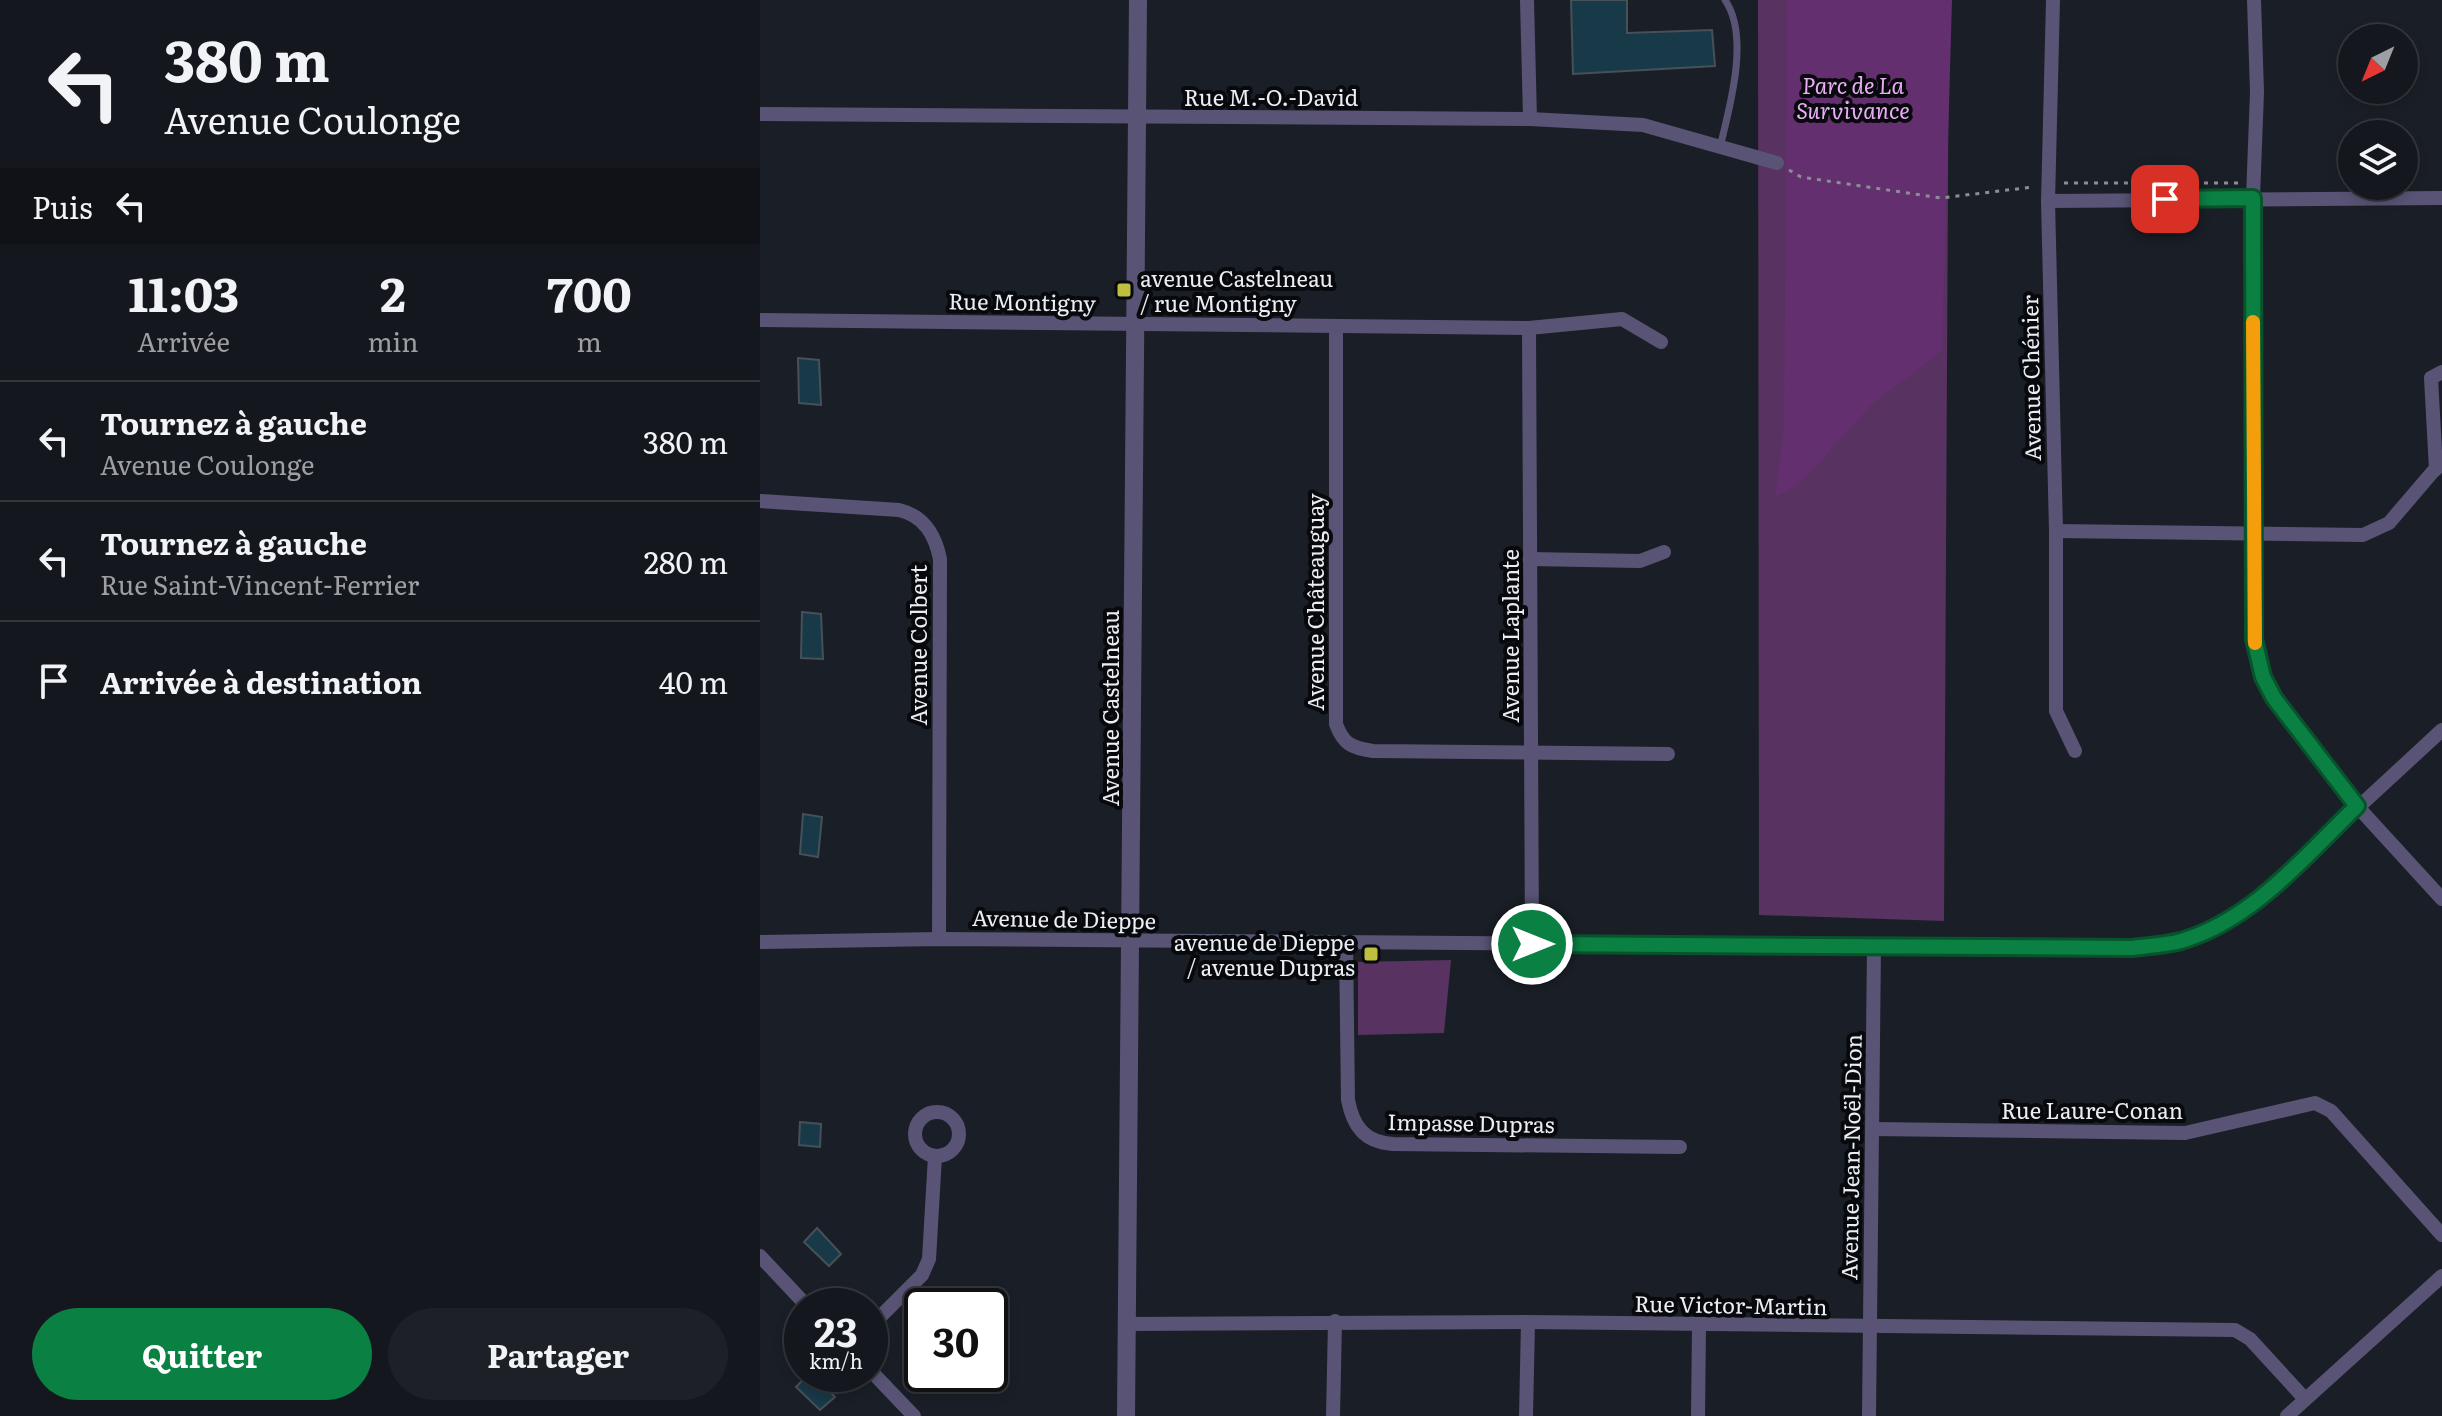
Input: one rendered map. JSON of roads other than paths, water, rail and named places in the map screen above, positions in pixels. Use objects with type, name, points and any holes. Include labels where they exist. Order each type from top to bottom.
[{"type":"street","name":"Avenue Castelneau","points":[[1126,1416],[1138,0]]},
{"type":"street","points":[[1527,0],[1530,119]]},
{"type":"street","name":"Avenue Chénier","points":[[2053,0],[2048,201],[2056,531],[2056,711],[2075,751]]},
{"type":"street","points":[[2254,0],[2257,92],[2253,198],[2254,639],[2263,677],[2290,720],[2357,806],[2442,899]]},
{"type":"street","name":"Rue M.-O.-David","points":[[760,114],[1530,119],[1643,125],[1777,163]]},
{"type":"street","points":[[2048,201],[2442,198]]},
{"type":"street","name":"Rue Montigny","points":[[760,320],[1529,328],[1622,319],[1661,342]]},
{"type":"street","name":"Avenue Châteauguay","points":[[1336,326],[1336,724],[1341,738],[1346,744],[1373,751],[1668,754]]},
{"type":"street","name":"Avenue Laplante","points":[[1529,328],[1532,944]]},
{"type":"street","points":[[2056,531],[2363,535],[2389,523],[2439,465],[2431,378],[2442,372]]},
{"type":"street","name":"Avenue Colbert","points":[[760,501],[899,510],[917,514],[936,540],[940,559],[939,939]]},
{"type":"street","points":[[1530,559],[1640,561],[1664,552]]},
{"type":"street","name":"Avenue de Dieppe","points":[[760,942],[939,939],[2132,948],[2180,941],[2220,925],[2259,899],[2442,730]]},
{"type":"street","name":"Impasse Dupras","points":[[1346,943],[1348,1100],[1352,1121],[1361,1133],[1379,1143],[1393,1144],[1680,1147]]},
{"type":"street","name":"Avenue Jean-Noël-Dion","points":[[1869,1416],[1874,946]]},
{"type":"street","name":"Rue Laure-Conan","points":[[1873,1129],[2185,1133],[2315,1103],[2331,1111],[2442,1235]]},
{"type":"street","points":[[888,1309],[922,1275],[929,1259],[935,1156]]},
{"type":"street","points":[[760,1256],[790,1288]]},
{"type":"street","points":[[2287,1416],[2442,1276]]},
{"type":"street","points":[[1333,1416],[1335,1321]]},
{"type":"street","points":[[1526,1416],[1528,1322]]},
{"type":"street","name":"Rue Victor-Martin","points":[[1126,1324],[1528,1322],[1869,1329],[2235,1330],[2250,1339],[2305,1399]]},
{"type":"street","points":[[1698,1416],[1699,1325]]},
{"type":"street","points":[[888,1389],[914,1416]]},
{"type":"lane","points":[[1720,147],[1735,86],[1735,14],[1725,0]]},
{"type":"place","name":"avenue Castelneau / rue Montigny","points":[[1124,290]]},
{"type":"place","name":"avenue de Dieppe / avenue Dupras","points":[[1371,954]]},
{"type":"park label","name":"Parc de La Survivance","points":[[1853,96]]}]
